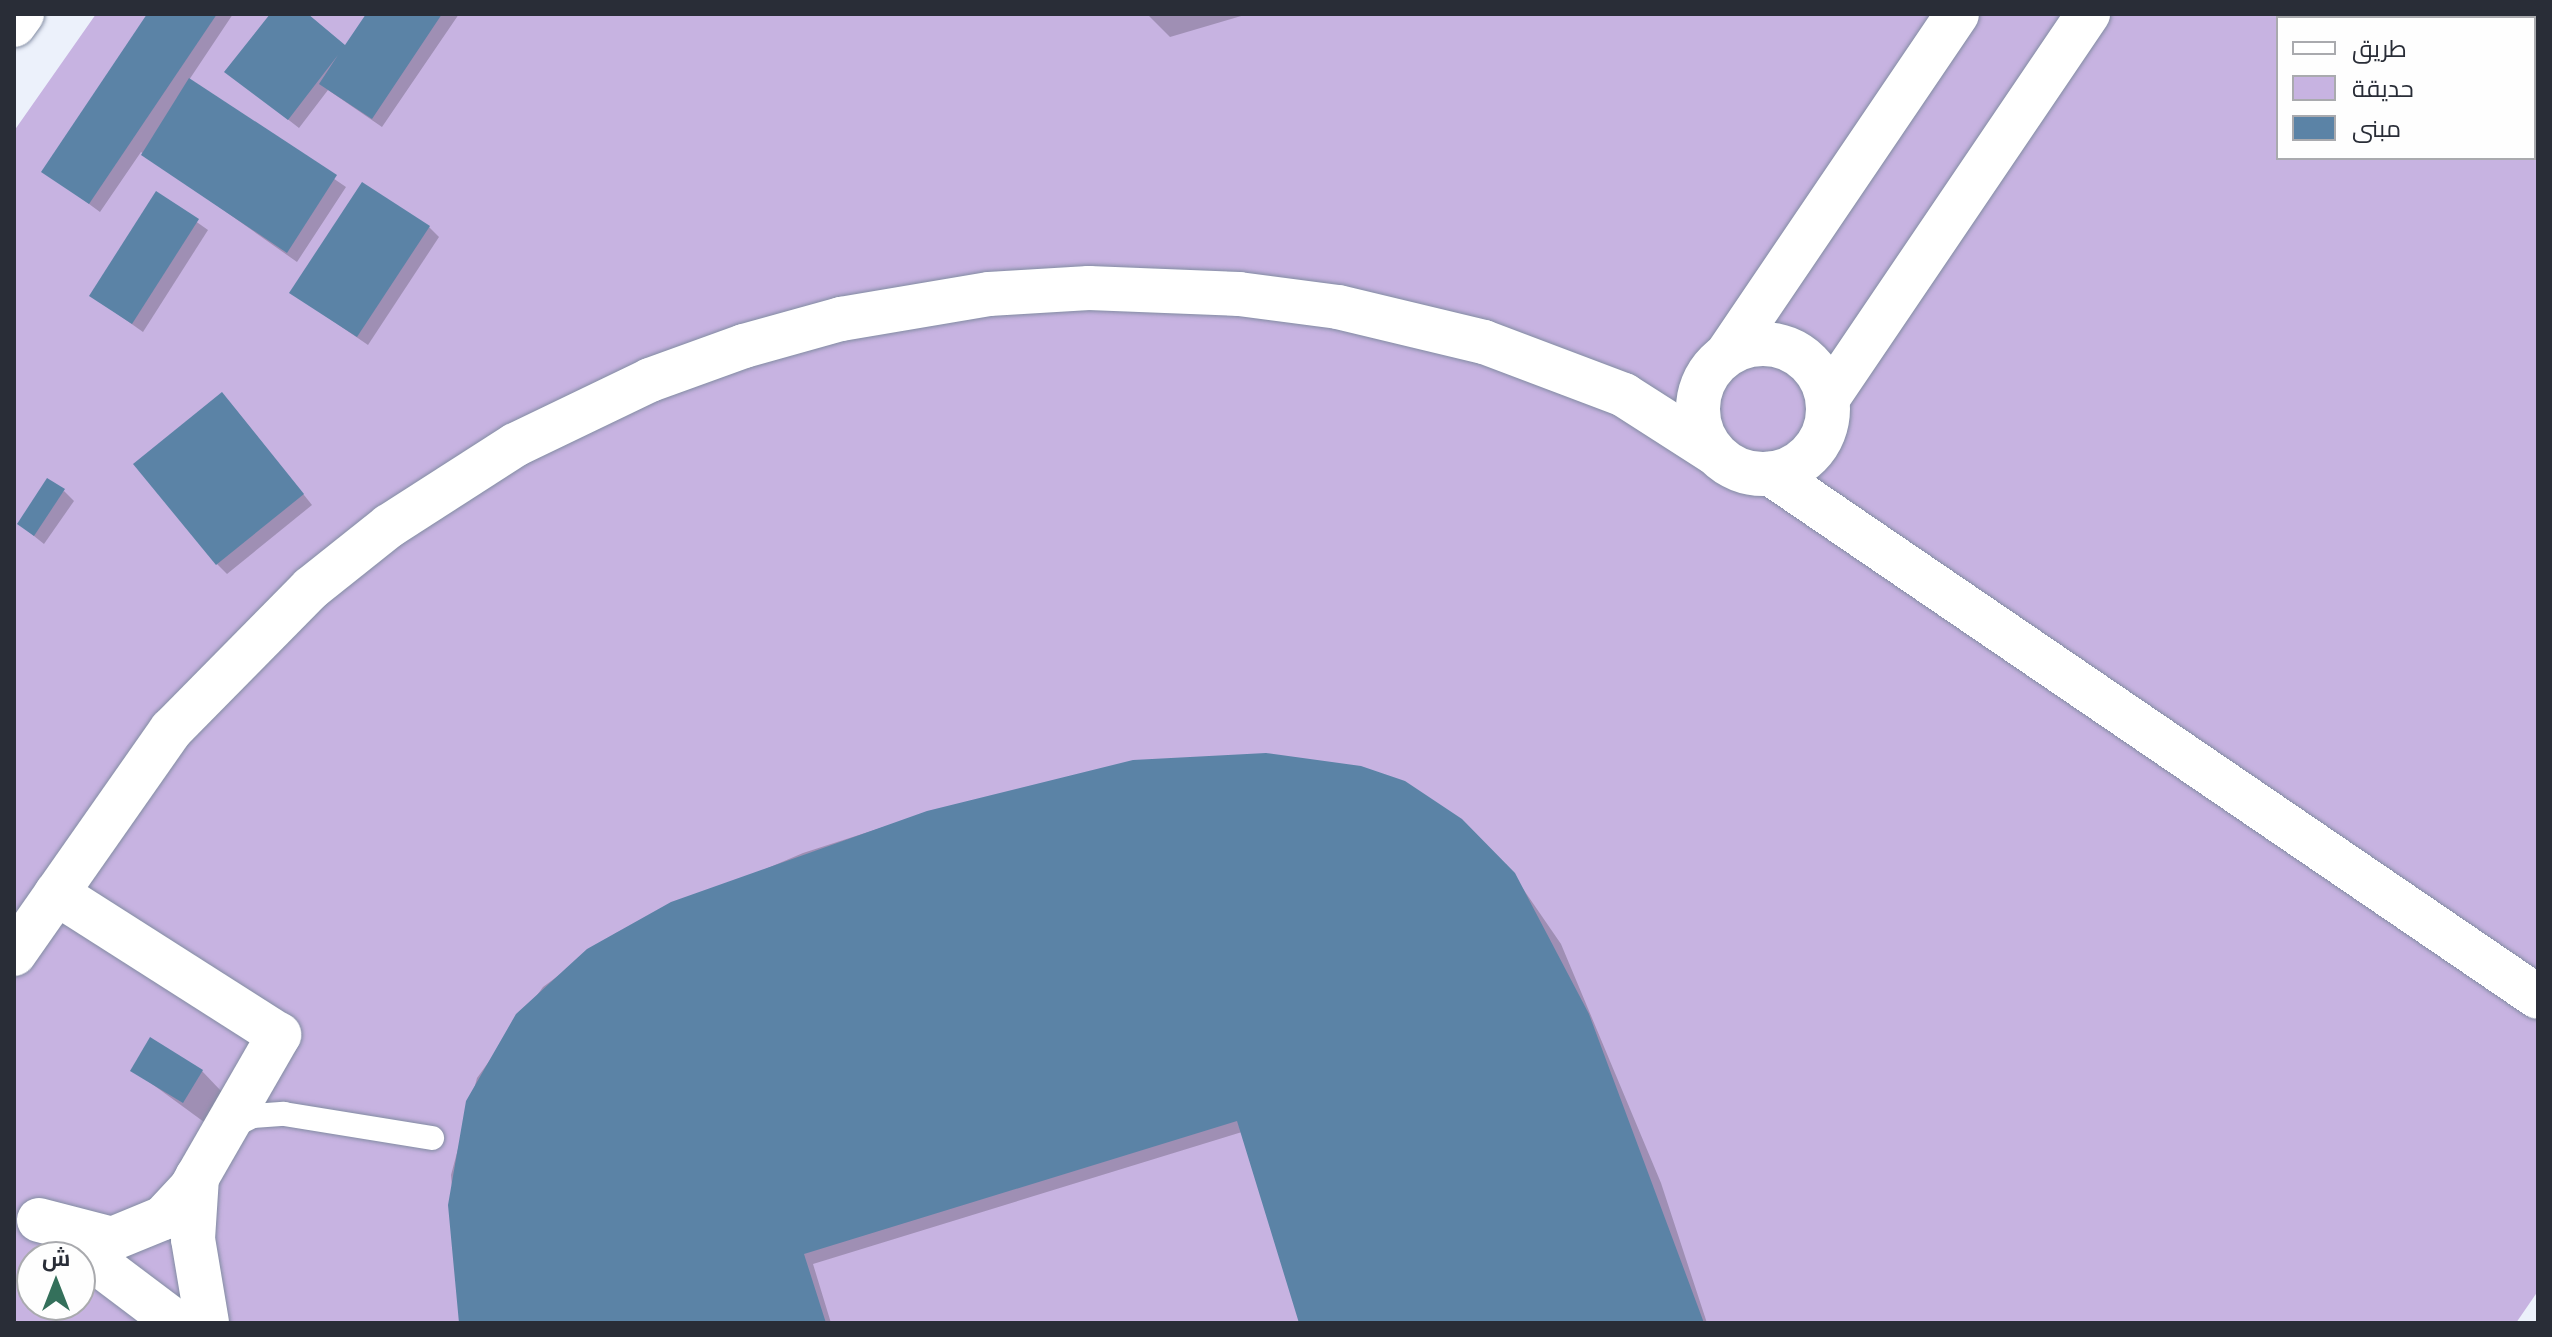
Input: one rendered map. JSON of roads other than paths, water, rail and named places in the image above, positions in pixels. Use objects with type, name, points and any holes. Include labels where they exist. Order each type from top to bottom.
[{"type":"street","points":[[14,25],[22,14]]},
{"type":"street","points":[[1713,452],[1697,416],[1716,365],[1957,14]]},
{"type":"street","points":[[1771,474],[1815,448],[1828,398],[2088,14]]},
{"type":"street","points":[[14,954],[171,730],[238,656],[349,556],[515,445],[639,385],[744,346],[939,301],[1063,289],[1188,289],[1387,317],[1484,342],[1624,395],[1713,452],[1729,467],[1771,474],[2538,997]]},
{"type":"street","points":[[1624,395],[1666,395],[1747,345],[1790,349],[1821,378],[1828,398]]},
{"type":"street","points":[[26,1212],[88,1239],[135,1233],[163,1218],[197,1177],[227,1130],[279,1035],[56,893]]},
{"type":"street","points":[[197,1177],[193,1239],[207,1323]]},
{"type":"street","points":[[26,1212],[177,1323]]},
{"type":"lane","points":[[257,1078],[261,1100],[284,1114]]},
{"type":"lane","points":[[227,1130],[253,1116],[284,1114],[432,1138]]}]
